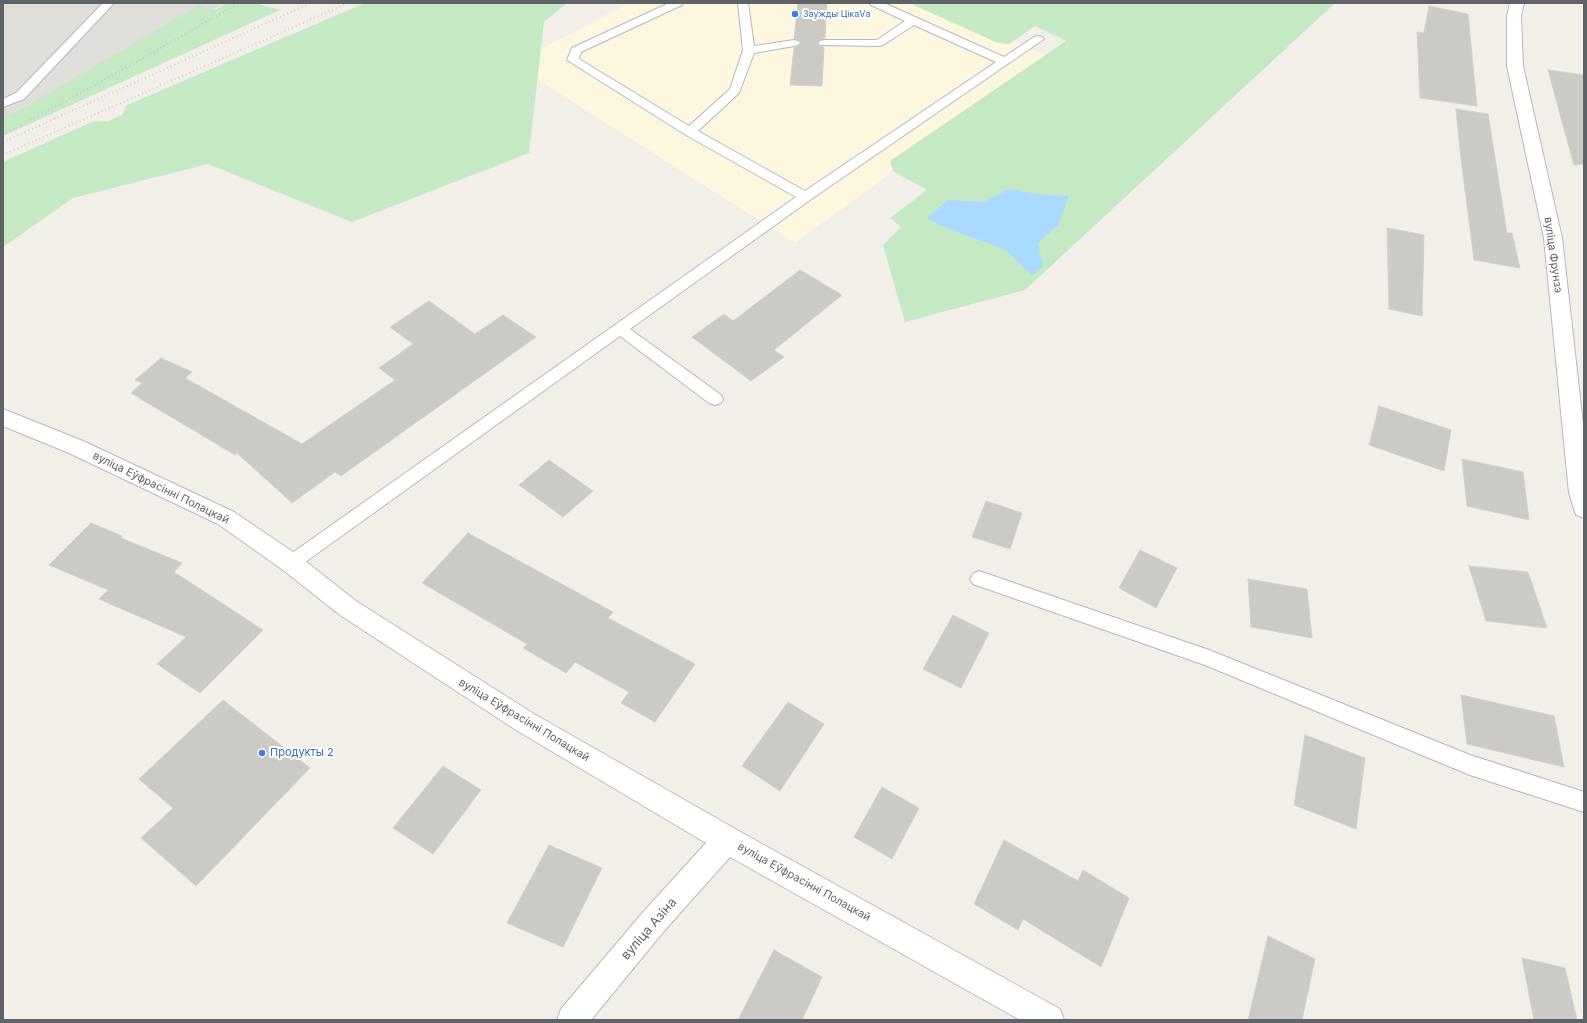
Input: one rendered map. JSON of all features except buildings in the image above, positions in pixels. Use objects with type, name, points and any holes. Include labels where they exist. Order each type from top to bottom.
[{"type":"street","name":"вуліца Фрунзэ","points":[[1517,3],[1514,16],[1515,66],[1553,238],[1580,493],[1584,509]]},
{"type":"street","name":"вуліца Еўфрасінні Полацкай","points":[[3,418],[76,447],[226,518],[291,563],[348,608],[525,722],[728,840],[1049,1020]]},
{"type":"street","name":"вуліца Азіна","points":[[572,1020],[654,921],[728,840]]},
{"type":"lane","points":[[3,104],[20,96],[109,3]]},
{"type":"lane","points":[[678,3],[576,50],[574,60],[690,132],[805,198]]},
{"type":"lane","points":[[690,132],[735,90],[749,50],[743,3]]},
{"type":"lane","points":[[875,3],[1004,61]]},
{"type":"lane","points":[[824,43],[879,43],[914,20]]},
{"type":"lane","points":[[291,563],[805,198],[1038,39]]},
{"type":"lane","points":[[749,50],[794,43]]},
{"type":"lane","points":[[620,329],[715,399]]},
{"type":"lane","points":[[979,579],[1209,658],[1470,765],[1584,802]]},
{"type":"shaded area","points":[[3,3],[226,3],[27,106],[3,116]]},
{"type":"shaded area","points":[[629,3],[934,3],[1049,57],[795,243],[513,64]]},
{"type":"green space","points":[[226,3],[255,3],[280,10],[3,136],[3,116],[27,106],[199,5],[215,10]]},
{"type":"green space","points":[[365,3],[567,3],[544,22],[529,153],[352,222],[208,164],[73,198],[3,247],[3,162],[94,121],[109,121],[122,115],[127,105]]},
{"type":"green space","points":[[909,3],[1335,3],[1025,290],[905,322],[883,245],[901,227],[890,218],[927,190],[893,171],[890,161],[1066,41],[1035,26],[1009,44],[998,43]]},
{"type":"water","points":[[1010,189],[1035,194],[1069,196],[1058,225],[1038,243],[1043,267],[1031,275],[1006,250],[939,225],[927,218],[948,200],[983,202]]},
{"type":"railway","points":[[3,135],[135,63],[239,3]]},
{"type":"railway","points":[[3,142],[311,3]]},
{"type":"railway","points":[[3,155],[348,3]]},
{"type":"place","name":"Заужды ЦікаVа","points":[[795,14]]},
{"type":"place","name":"Продукты 2","points":[[262,753]]}]
